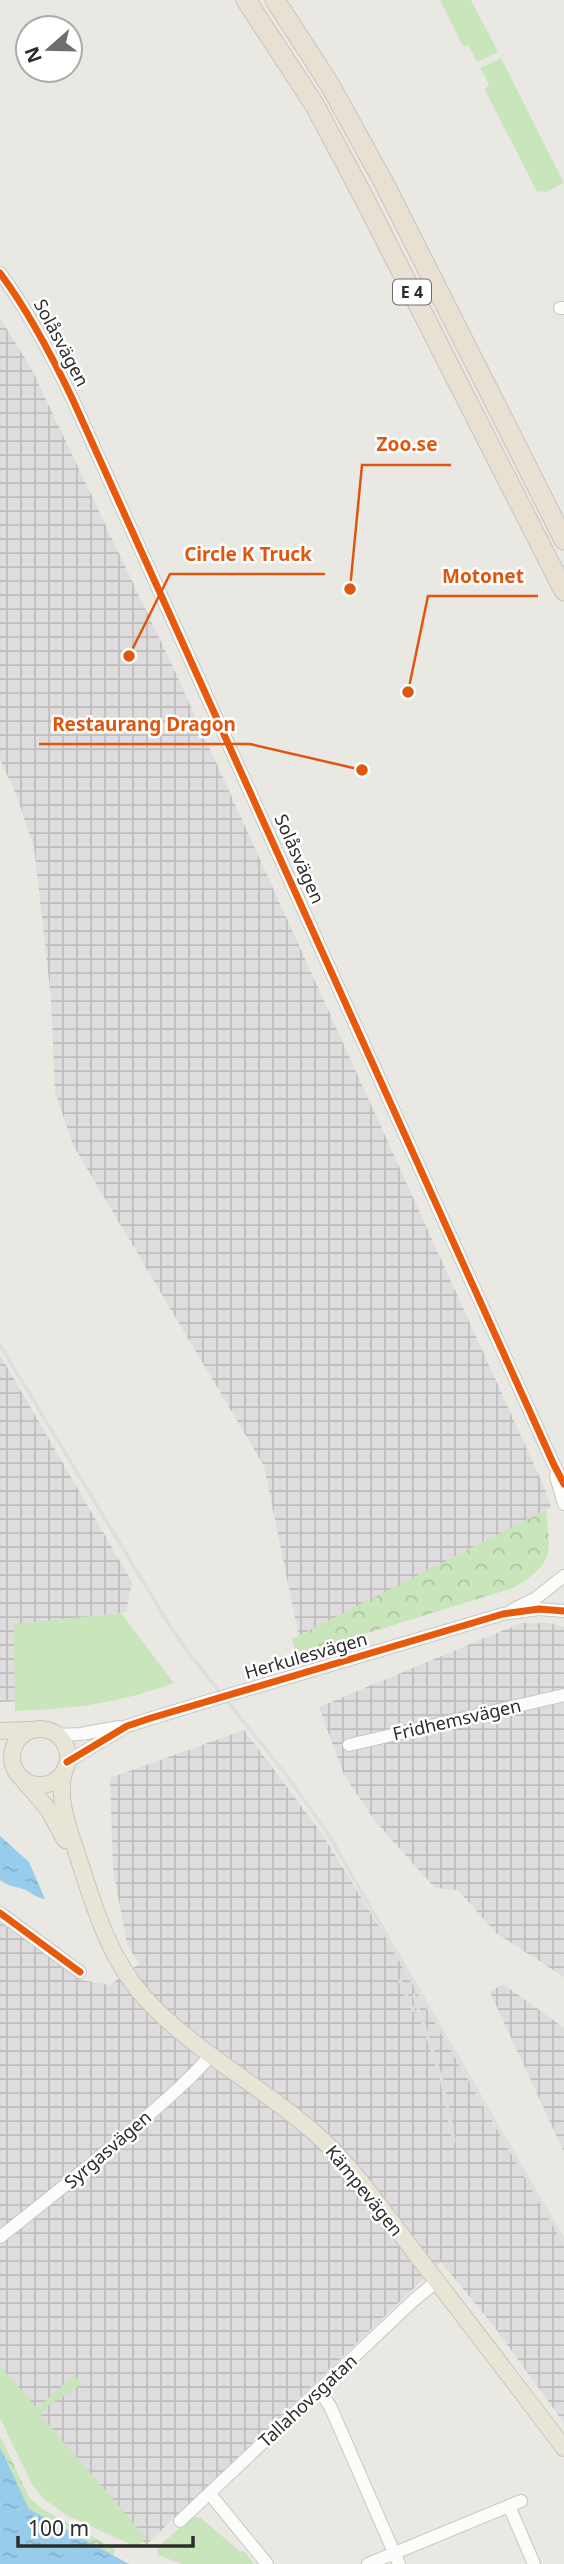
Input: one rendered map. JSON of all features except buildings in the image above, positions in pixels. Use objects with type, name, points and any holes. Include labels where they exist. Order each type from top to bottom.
[{"type":"highway","name":"E 4","points":[[246,0],[308,94],[363,196],[564,591]]},
{"type":"highway","name":"E 4","points":[[275,0],[330,85],[385,185],[489,396],[564,540]]},
{"type":"main road","points":[[0,1731],[45,1729],[58,1735],[67,1749],[66,1767],[58,1778],[41,1785],[23,1780],[6,1761],[16,1740],[30,1730]]},
{"type":"main road","name":"Kämpevägen","points":[[66,1767],[61,1785],[62,1802],[90,1896]]},
{"type":"main road","name":"Kämpevägen","points":[[23,1780],[60,1828],[113,1951],[142,1995],[179,2032],[328,2144],[564,2448]]},
{"type":"street","name":"Solåsvägen","points":[[0,273],[23,303],[72,398],[564,1484]]},
{"type":"street","name":"Solåsvägen","points":[[554,1465],[564,1504]]},
{"type":"street","name":"Herkulesvägen","points":[[503,1614],[536,1598],[564,1576]]},
{"type":"street","name":"Herkulesvägen","points":[[58,1735],[127,1726],[503,1614],[539,1609],[564,1611]]},
{"type":"street","name":"Fridhemsvägen","points":[[349,1745],[564,1695]]},
{"type":"street","name":"Herkulesvägen","points":[[66,1767],[127,1726]]},
{"type":"street","points":[[0,1913],[80,1972]]},
{"type":"street","name":"Syrgasvägen","points":[[0,2237],[65,2187],[195,2074],[210,2056]]},
{"type":"street","name":"Tallahovsgatan","points":[[180,2521],[437,2281]]},
{"type":"street","points":[[320,2390],[330,2406],[397,2558]]},
{"type":"street","points":[[210,2494],[267,2564]]},
{"type":"street","points":[[368,2564],[397,2558],[515,2503],[534,2564]]},
{"type":"shaded area","points":[[0,318],[31,368],[172,665],[551,1507],[299,1637],[264,1466],[73,1145],[55,1092],[51,997],[34,847],[16,794],[0,760]]},
{"type":"shaded area","points":[[0,1355],[132,1582],[126,1612],[16,1626],[25,1701],[0,1702]]},
{"type":"shaded area","points":[[521,1623],[550,1623],[564,1627],[564,1977],[496,1933],[458,1890],[435,1888],[375,1821],[344,1775],[319,1707]]},
{"type":"shaded area","points":[[244,1730],[322,1834],[380,1928],[564,2245],[564,2423],[493,2325],[441,2262],[146,2545],[0,2375],[0,1922],[81,1980],[110,1985],[139,1964],[127,1944],[113,1869],[110,1778]]},
{"type":"shaded area","points":[[503,1984],[564,2028],[564,2152],[490,1992]]},
{"type":"green space","points":[[440,0],[471,0],[498,52],[477,62],[468,45],[463,46]]},
{"type":"green space","points":[[501,58],[564,183],[544,193],[542,190],[537,192],[485,90],[489,84],[480,68]]},
{"type":"green space","points":[[546,1510],[549,1538],[547,1557],[536,1572],[513,1588],[303,1653],[295,1649],[292,1639]]},
{"type":"green space","points":[[121,1613],[174,1683],[134,1696],[96,1704],[15,1711],[14,1624]]},
{"type":"green space","points":[[0,2366],[37,2408],[74,2375],[82,2384],[40,2414],[147,2539],[136,2546],[68,2516],[44,2499],[32,2485],[0,2418]]},
{"type":"green space","points":[[0,2436],[29,2497],[42,2509],[115,2549],[113,2557],[29,2509],[0,2447]]},
{"type":"green space","points":[[196,2517],[201,2518],[239,2551],[244,2551],[254,2564],[182,2564],[158,2555],[157,2548],[185,2523]]},
{"type":"water","points":[[0,1836],[29,1862],[45,1899],[0,1880]]},
{"type":"water","points":[[0,2447],[29,2509],[129,2564],[0,2564]]},
{"type":"railway","points":[[0,1345],[168,1623],[187,1651],[287,1776],[328,1834],[564,2241]]},
{"type":"railway","points":[[400,1981],[413,2010]]},
{"type":"railway","points":[[414,1996],[441,2077],[454,2141]]},
{"type":"cycle path","points":[[0,273],[39,334],[72,398],[564,1484]]},
{"type":"cycle path","points":[[67,1762],[127,1726],[151,1718],[503,1614],[539,1609],[564,1611]]},
{"type":"cycle path","points":[[0,1913],[80,1972]]},
{"type":"place","name":"Zoo.se","points":[[350,589]]},
{"type":"place","name":"Circle K Truck","points":[[129,656]]},
{"type":"place","name":"Motonet","points":[[408,692]]},
{"type":"place","name":"Restaurang Dragon","points":[[362,770]]}]
